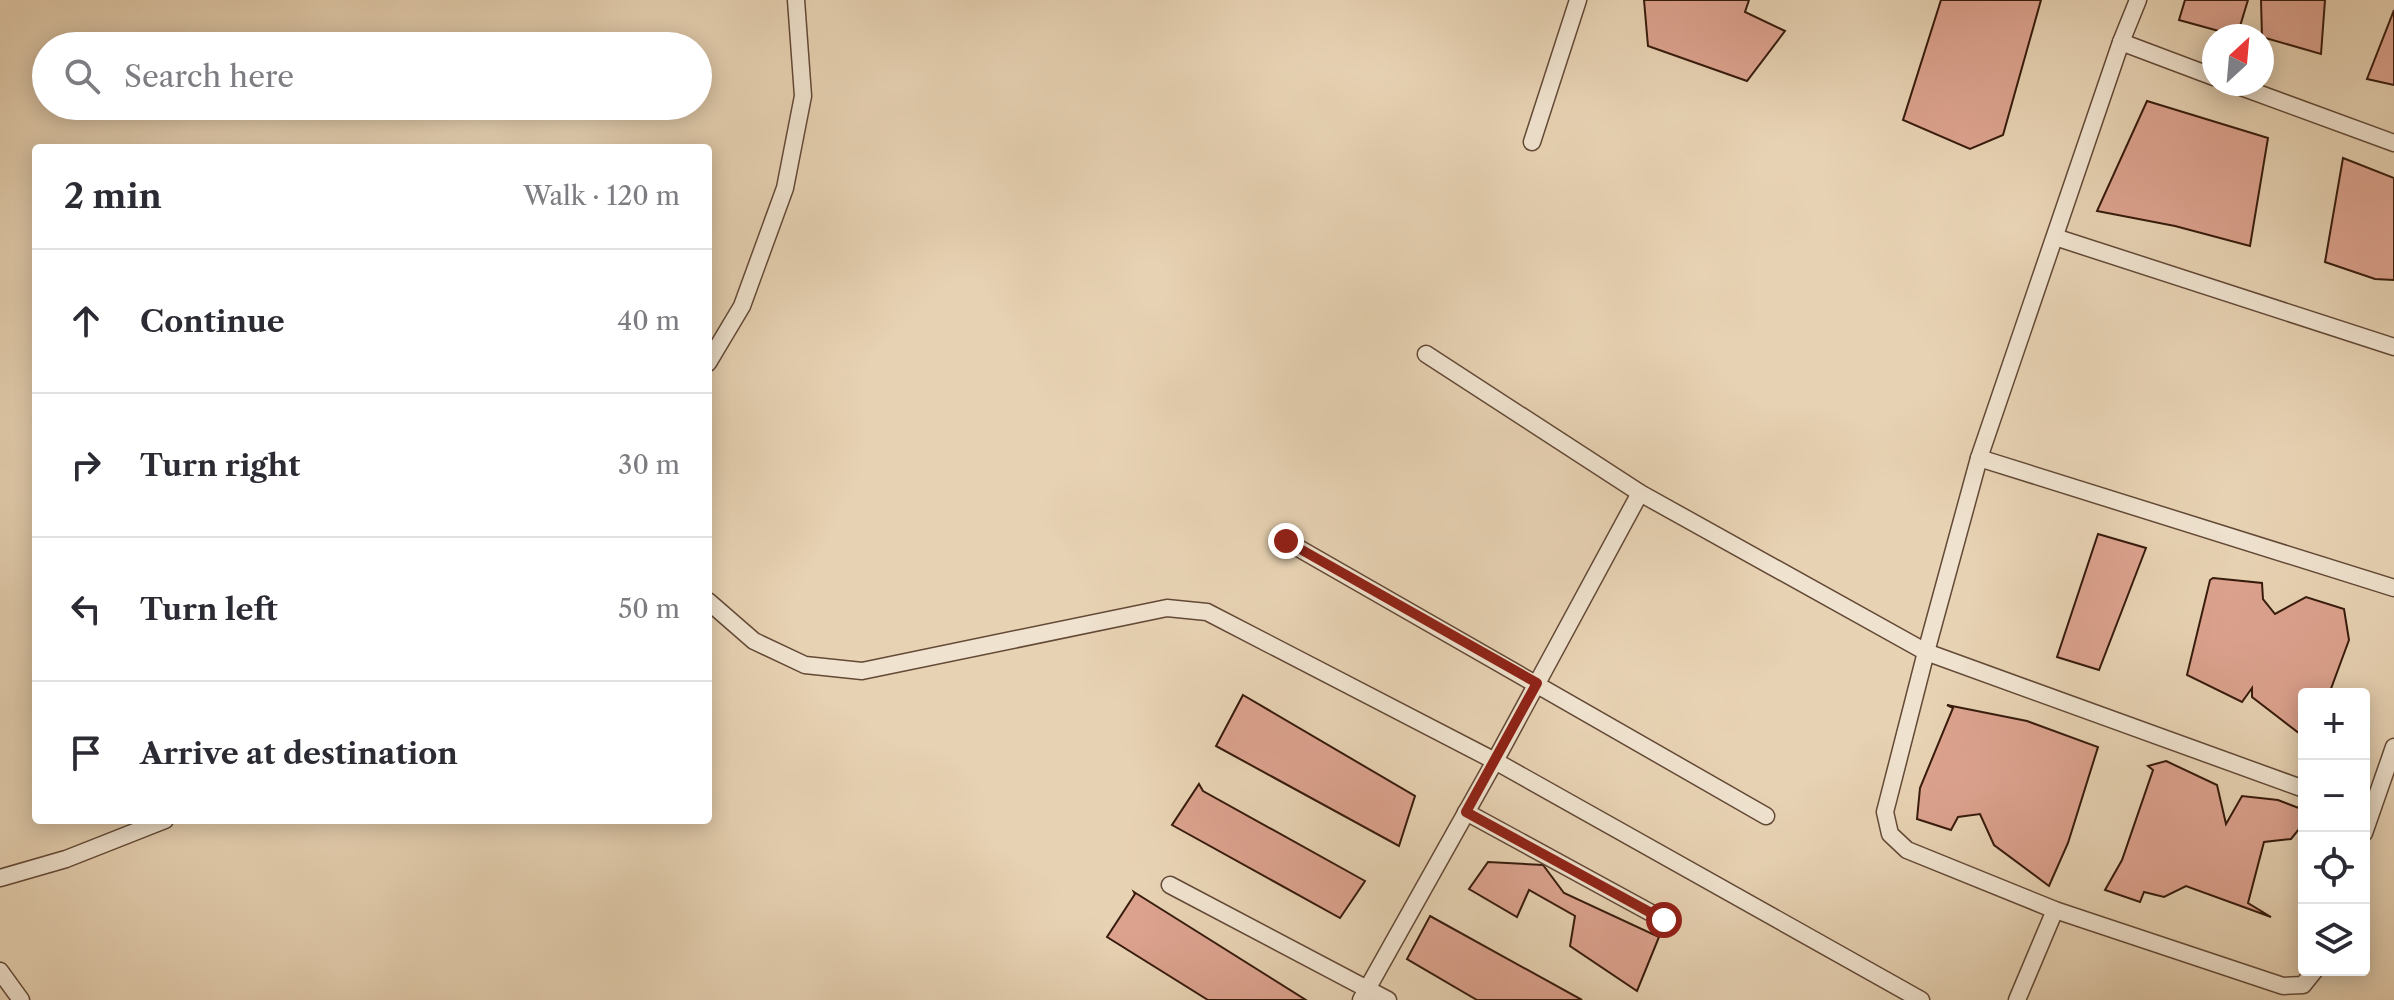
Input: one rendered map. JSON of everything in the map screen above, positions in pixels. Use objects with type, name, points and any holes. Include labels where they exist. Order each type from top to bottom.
[{"type":"lane","points":[[712,356],[742,306],[785,188],[803,96],[796,0]]},
{"type":"lane","points":[[1532,142],[1578,0]]},
{"type":"lane","points":[[2138,0],[1979,458],[1885,812],[1890,834],[1907,850],[2055,910],[2283,986],[2303,985],[2310,976]]},
{"type":"lane","points":[[2121,42],[2202,72]]},
{"type":"lane","points":[[2266,96],[2394,143]]},
{"type":"lane","points":[[2055,237],[2394,347]]},
{"type":"lane","points":[[1426,354],[1640,493],[1926,652],[2298,787]]},
{"type":"lane","points":[[1979,458],[2394,588]]},
{"type":"lane","points":[[1364,994],[1640,493]]},
{"type":"lane","points":[[1286,541],[1766,816]]},
{"type":"lane","points":[[712,604],[754,641],[805,665],[862,671],[1167,608],[1207,612],[1495,761],[1921,1000]]},
{"type":"lane","points":[[2370,807],[2394,747]]},
{"type":"lane","points":[[1466,812],[1664,920]]},
{"type":"lane","points":[[0,878],[66,859],[155,824]]},
{"type":"lane","points":[[1170,885],[1364,994],[1388,1000]]},
{"type":"lane","points":[[2017,1000],[2055,910]]},
{"type":"lane","points":[[0,971],[21,1000]]},
{"type":"building","points":[[1644,0],[1749,0],[1745,12],[1785,31],[1747,81],[1648,46]]},
{"type":"building","points":[[1941,0],[2041,0],[2003,135],[1970,149],[1903,120]]},
{"type":"building","points":[[2185,0],[2248,0],[2241,24],[2202,26],[2179,20]]},
{"type":"building","points":[[2261,0],[2325,0],[2321,54],[2274,40],[2274,24],[2262,24]]},
{"type":"building","points":[[2394,10],[2394,85],[2367,79]]},
{"type":"building","points":[[2147,101],[2268,138],[2250,246],[2175,226],[2097,211]]},
{"type":"building","points":[[2343,158],[2394,178],[2394,280],[2375,279],[2325,262]]},
{"type":"building","points":[[2098,534],[2146,548],[2099,670],[2057,657]]},
{"type":"building","points":[[2210,580],[2262,583],[2263,599],[2275,614],[2306,597],[2344,609],[2349,640],[2331,688],[2298,688],[2298,732],[2252,697],[2252,688],[2242,702],[2187,675]]},
{"type":"building","points":[[1243,695],[1415,796],[1399,846],[1216,746]]},
{"type":"building","points":[[1947,705],[2027,721],[2098,747],[2068,843],[2049,886],[1994,845],[1980,814],[1958,817],[1951,830],[1917,819],[1920,788],[1953,708]]},
{"type":"building","points":[[2166,761],[2217,785],[2226,824],[2242,796],[2278,800],[2298,808],[2298,830],[2291,839],[2264,842],[2248,903],[2271,917],[2186,886],[2164,897],[2144,892],[2140,902],[2105,890],[2122,860],[2153,770],[2148,766]]},
{"type":"building","points":[[1199,784],[1203,791],[1365,881],[1340,918],[1172,825]]},
{"type":"building","points":[[1488,862],[1543,865],[1564,893],[1659,937],[1637,991],[1570,946],[1575,916],[1529,890],[1517,917],[1469,889]]},
{"type":"building","points":[[1134,892],[1306,1000],[1208,1000],[1107,937]]},
{"type":"building","points":[[1430,916],[1582,1000],[1477,1000],[1407,959]]},
{"type":"route","points":[[1286,541],[1537,683],[1466,812],[1664,920]]}]
